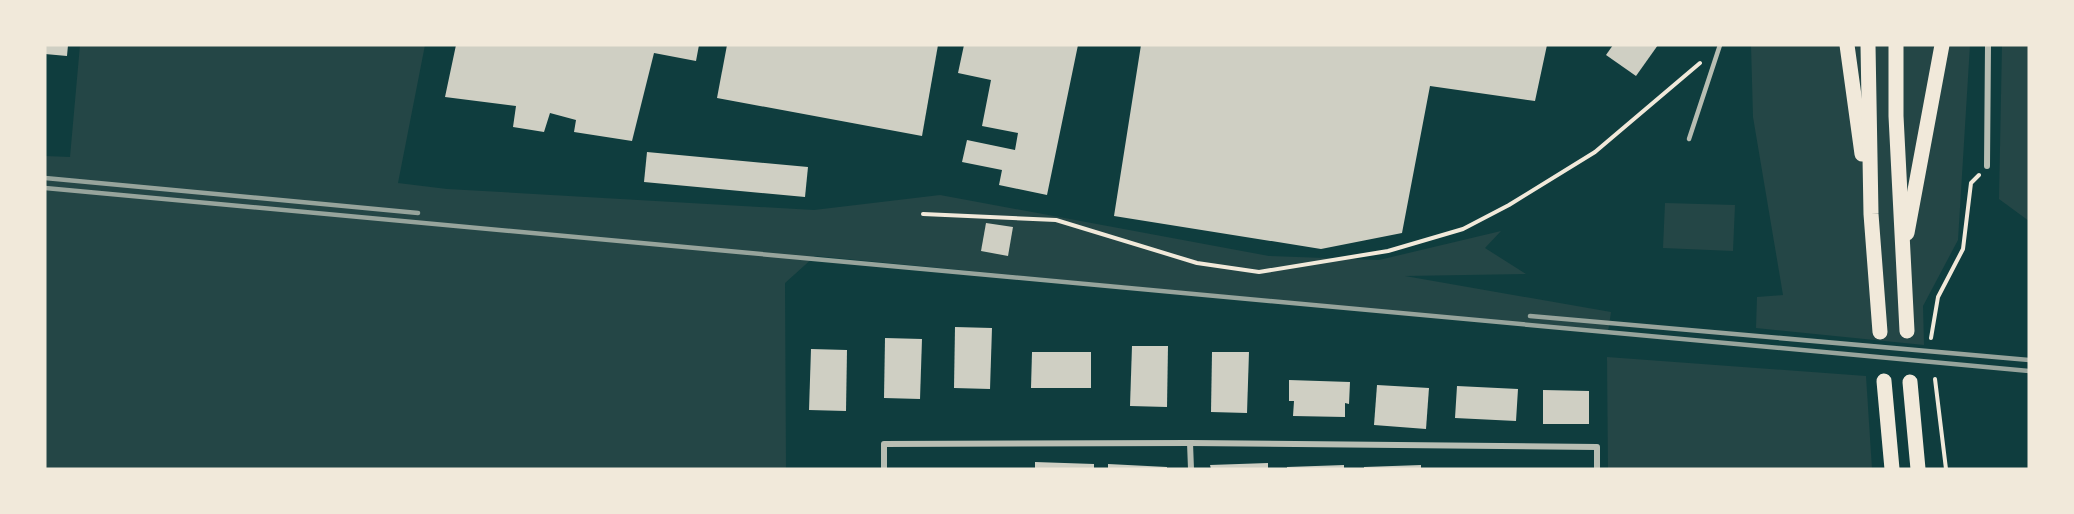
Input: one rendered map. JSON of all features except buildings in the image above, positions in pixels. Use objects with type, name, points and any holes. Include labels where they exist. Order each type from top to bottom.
[{"type":"main road","points":[[1847,45],[1871,214]]},
{"type":"main road","points":[[1868,45],[1871,214],[1880,332]]},
{"type":"main road","points":[[1896,45],[1896,116],[1907,331]]},
{"type":"main road","points":[[1902,260],[1942,45]]},
{"type":"main road","points":[[1884,381],[1892,469]]},
{"type":"main road","points":[[1910,382],[1918,469]]},
{"type":"street","points":[[1987,166],[1988,45]]},
{"type":"street","points":[[884,469],[884,444],[1597,447],[1597,469]]},
{"type":"street","points":[[1190,444],[1191,469]]},
{"type":"lane","points":[[1689,139],[1719,46]]},
{"type":"path","points":[[923,214],[1056,220],[1197,263],[1259,272],[1388,251],[1463,229],[1509,205],[1595,152],[1719,46]]},
{"type":"path","points":[[1931,338],[1938,297],[1963,249],[1971,183],[1987,166]]},
{"type":"path","points":[[1935,379],[1946,469]]},
{"type":"shaded area","points":[[80,45],[425,45],[398,183],[447,189],[814,210],[940,195],[1269,256],[1379,260],[1501,231],[1485,248],[1526,274],[1405,276],[1611,312],[1608,332],[815,256],[785,283],[786,469],[45,469],[45,156],[70,157]]},
{"type":"shaded area","points":[[1751,45],[1970,45],[1958,240],[1923,306],[1924,345],[1756,328],[1757,297],[1783,295],[1753,117]]},
{"type":"shaded area","points":[[2002,45],[2029,45],[2029,221],[1999,199]]},
{"type":"shaded area","points":[[1665,203],[1735,205],[1733,251],[1663,248]]},
{"type":"shaded area","points":[[1607,357],[1866,376],[1872,469],[1608,469]]},
{"type":"railway","points":[[45,178],[418,213]]},
{"type":"railway","points":[[45,188],[2029,371]]},
{"type":"railway","points":[[1530,316],[2029,360]]}]
